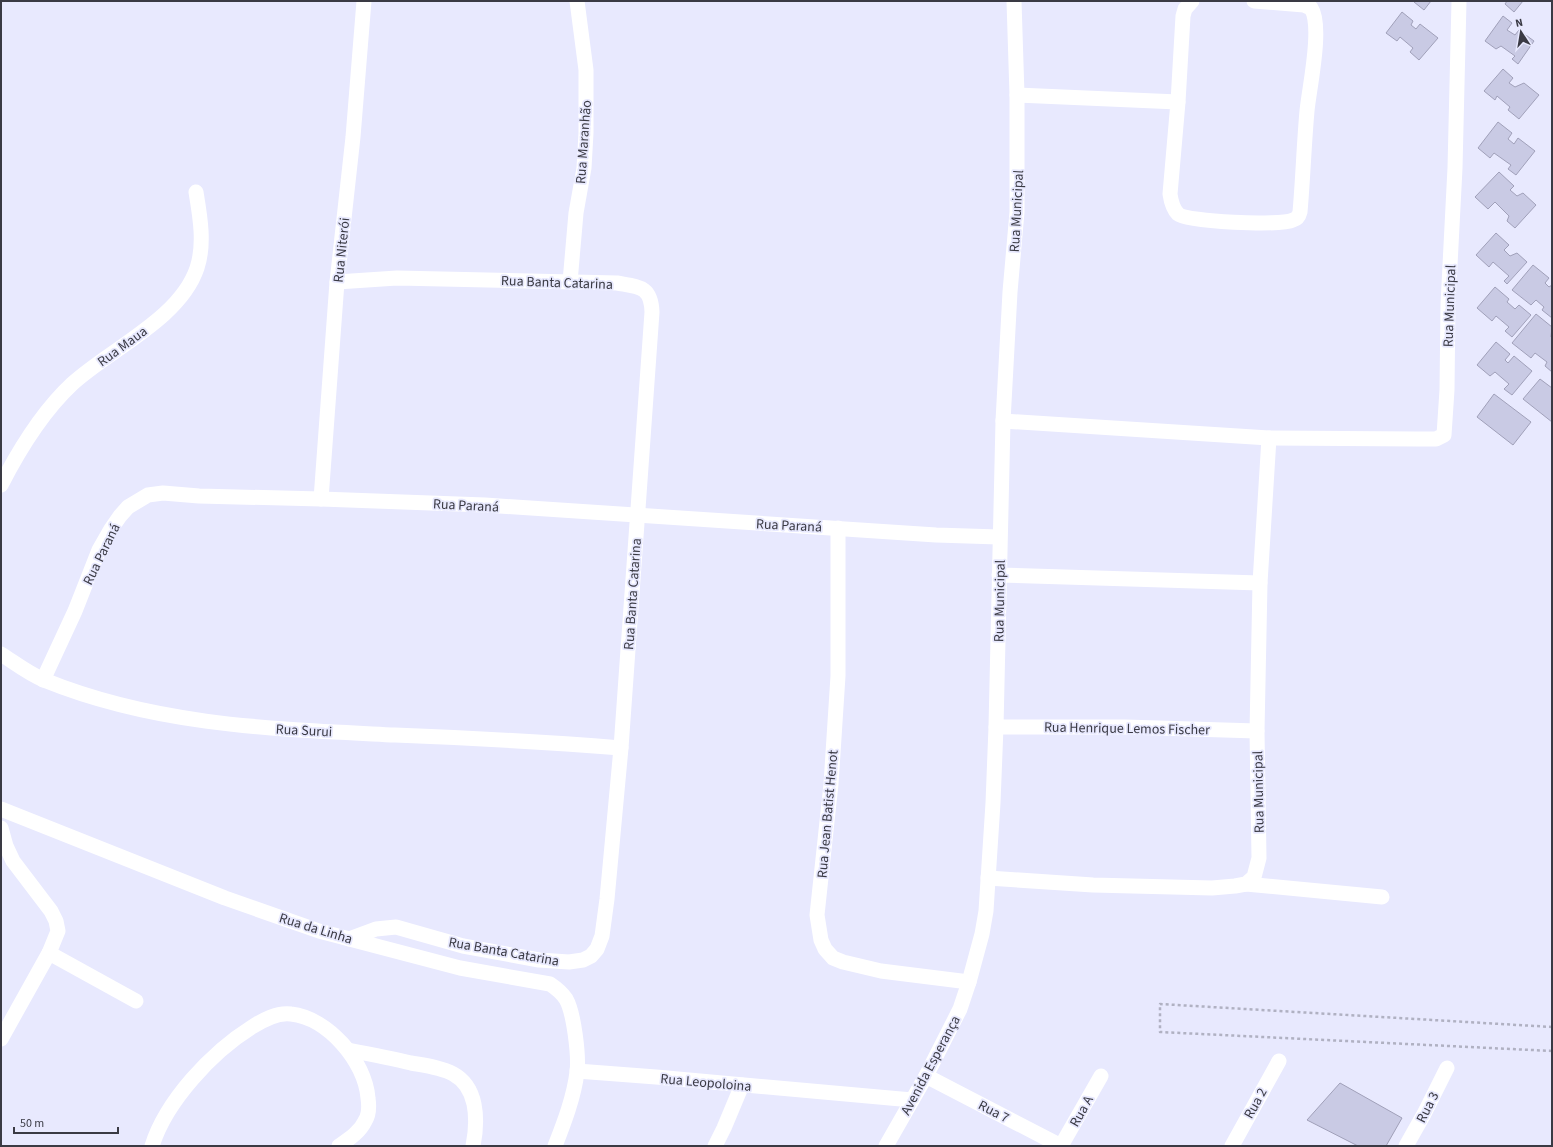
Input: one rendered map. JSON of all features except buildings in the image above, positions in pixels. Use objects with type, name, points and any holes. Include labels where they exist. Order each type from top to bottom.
[{"type":"street","name":"Rua Niterói","points":[[321,498],[337,282],[353,137],[364,1]]},
{"type":"street","name":"Rua Maranhão","points":[[570,282],[576,213],[584,168],[586,133],[586,70],[578,1]]},
{"type":"street","name":"Rua Municipal","points":[[969,982],[982,934],[986,911],[993,803],[1003,421],[1010,292],[1017,212],[1017,95],[1014,1]]},
{"type":"street","points":[[1192,1],[1185,9],[1183,21],[1170,194],[1172,203],[1177,213],[1185,218],[1233,222],[1288,222],[1297,218],[1300,212],[1307,111],[1316,35],[1314,16],[1311,8],[1304,5],[1254,1]]},
{"type":"street","name":"Rua Municipal","points":[[1003,421],[1269,438],[1436,439],[1444,435],[1447,390],[1448,304],[1455,168],[1459,1]]},
{"type":"street","points":[[1017,95],[1178,102]]},
{"type":"street","name":"Rua Maua","points":[[1,485],[30,434],[59,397],[83,374],[167,312],[186,289],[197,268],[200,255],[200,215],[196,192]]},
{"type":"street","name":"Rua Banta Catarina","points":[[337,282],[397,278],[617,284],[641,287],[648,294],[652,303],[621,748],[607,900],[602,936],[597,948],[591,956],[583,960],[569,962],[539,960],[463,946],[396,927],[376,930],[349,939]]},
{"type":"street","name":"Rua Municipal","points":[[1246,884],[1254,877],[1259,858],[1257,731],[1260,583],[1269,438]]},
{"type":"street","name":"Rua Paraná","points":[[44,680],[75,611],[99,550],[120,516],[136,501],[148,495],[163,493],[199,496],[321,498],[485,505],[936,535],[1000,537]]},
{"type":"street","name":"Rua Jean Batist Henot","points":[[838,528],[838,676],[831,784],[817,915],[821,940],[833,958],[843,962],[881,971],[969,982]]},
{"type":"street","points":[[1000,575],[1260,583]]},
{"type":"street","name":"Rua Surui","points":[[1,654],[44,680],[121,706],[178,718],[234,726],[526,740],[621,748]]},
{"type":"street","name":"Rua Henrique Lemos Fischer","points":[[996,727],[1257,731]]},
{"type":"street","name":"Rua da Linha","points":[[1,809],[224,898],[319,931],[460,968],[550,984],[565,998],[571,1012],[577,1071]]},
{"type":"street","points":[[1,828],[6,846],[13,861],[51,911],[56,921],[58,931],[49,953],[1,1039]]},
{"type":"street","points":[[988,878],[1093,885],[1212,888],[1246,884],[1382,897]]},
{"type":"street","points":[[49,953],[136,1000]]},
{"type":"street","name":"Avenida Esperança","points":[[886,1146],[926,1076],[960,1009],[969,982]]},
{"type":"street","points":[[152,1146],[161,1125],[175,1103],[191,1080],[216,1054],[231,1041],[261,1022],[281,1014],[302,1016],[314,1021],[339,1040],[348,1050],[364,1079],[368,1090],[369,1103],[366,1121],[351,1138],[339,1146]]},
{"type":"street","points":[[348,1050],[429,1066],[451,1072],[459,1077],[469,1088],[472,1095],[477,1130],[473,1146]]},
{"type":"street","name":"Rua 2","points":[[1232,1146],[1279,1061]]},
{"type":"street","name":"Rua 3","points":[[1406,1146],[1447,1068]]},
{"type":"street","points":[[555,1146],[562,1129],[577,1071]]},
{"type":"street","name":"Rua Leopoloina","points":[[577,1071],[912,1100]]},
{"type":"street","name":"Rua 7","points":[[926,1076],[1061,1146]]},
{"type":"street","name":"Rua A","points":[[1061,1146],[1101,1076]]},
{"type":"street","points":[[715,1146],[742,1085]]},
{"type":"path","points":[[1552,1027],[1160,1004],[1160,1032],[1552,1051]]}]
